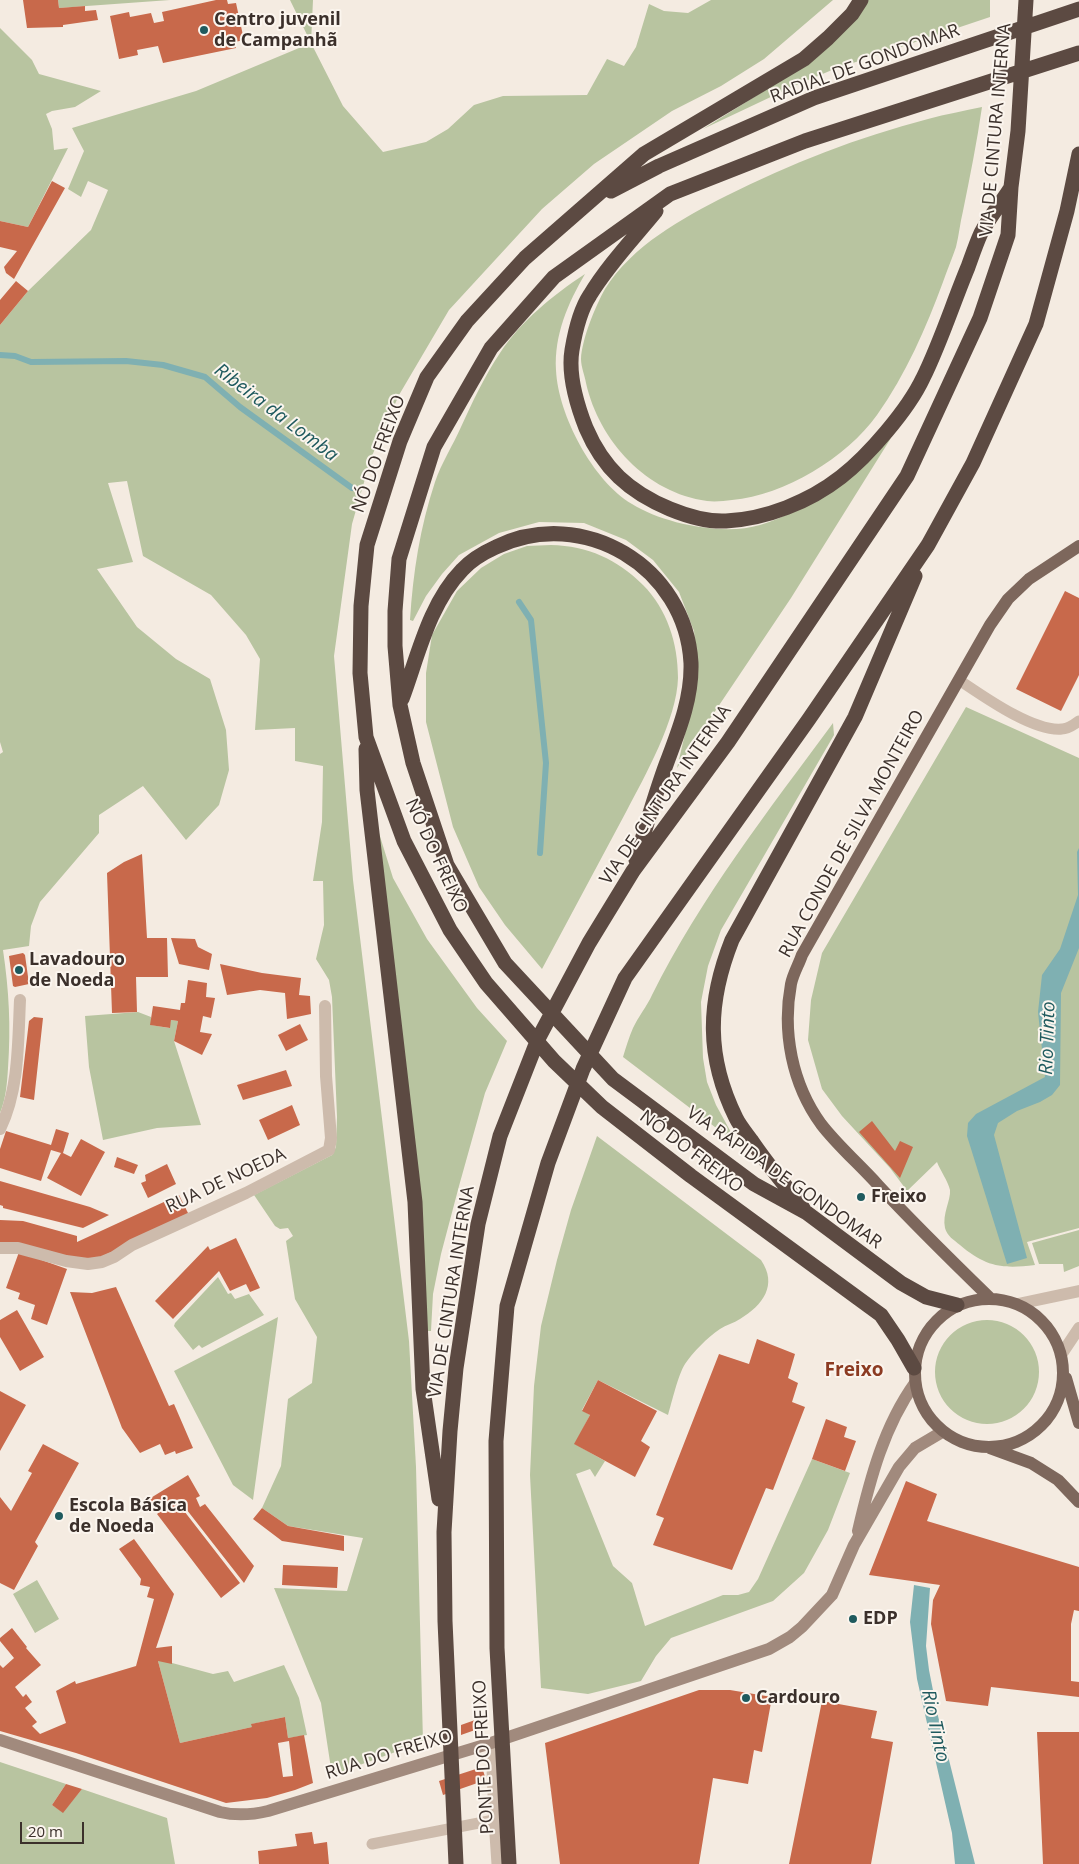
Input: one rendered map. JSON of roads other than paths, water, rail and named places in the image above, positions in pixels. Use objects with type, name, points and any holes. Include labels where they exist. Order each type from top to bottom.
[{"type":"highway","points":[[588,203],[644,154],[804,58],[852,14],[861,0]]},
{"type":"highway","name":"VIA DE CINTURA INTERNA","points":[[446,1650],[444,1532],[456,1368],[478,1224],[500,1136],[538,1039],[589,943],[633,871],[728,742],[906,476],[980,318],[1008,235],[1011,187],[1018,131],[1026,0]]},
{"type":"highway","name":"RADIAL DE GONDOMAR","points":[[588,203],[659,166],[814,98],[1079,9]]},
{"type":"highway","points":[[400,706],[395,646],[395,611],[399,559],[434,447],[490,348],[554,277],[670,194],[805,141],[1079,53]]},
{"type":"highway","points":[[806,1213],[737,1119],[722,1084],[713,1049],[716,989],[723,962],[732,940],[855,717],[928,545],[973,463],[1036,324],[1067,211],[1079,154]]},
{"type":"highway","points":[[670,194],[589,296],[578,322],[571,352],[573,388],[582,418],[594,446],[612,470],[629,488],[648,500],[690,517],[724,521],[758,516],[786,507],[813,495],[840,477],[865,455],[895,420],[923,380],[981,234],[1011,187]]},
{"type":"highway","name":"NÓ DO FREIXO","points":[[588,203],[524,258],[467,321],[428,377],[400,441],[367,545],[361,606],[360,673],[366,737],[404,841],[450,930],[486,983],[542,1047],[602,1107],[691,1176],[881,1315],[898,1340],[914,1375]]},
{"type":"highway","points":[[400,706],[431,615],[444,592],[462,568],[488,551],[512,539],[537,533],[582,536],[605,542],[625,553],[662,585],[674,603],[689,642],[691,664],[690,686],[678,737],[667,762],[633,871]]},
{"type":"highway","name":"PONTE DO FREIXO","points":[[509,1864],[497,1648],[496,1440],[507,1306],[548,1163],[583,1069],[625,978],[803,727],[928,545]]},
{"type":"highway","name":"VIA RÁPIDA DE GONDOMAR","points":[[400,706],[413,763],[447,865],[505,963],[613,1079],[754,1184],[806,1213],[901,1282],[926,1297],[957,1305]]},
{"type":"highway","points":[[366,737],[367,790],[414,1202],[423,1389],[444,1532]]},
{"type":"highway","name":"PONTE DO FREIXO","points":[[446,1650],[456,1864]]},
{"type":"main road","name":"RUA CONDE DE SILVA MONTEIRO","points":[[990,1298],[925,1236],[821,1124],[805,1096],[793,1066],[788,1035],[788,1008],[792,982],[802,956],[990,624],[1008,599],[1029,579],[1079,546]]},
{"type":"main road","points":[[1079,1423],[1061,1355],[1051,1331],[1036,1315],[1018,1304],[990,1298],[973,1300],[957,1305],[940,1316],[927,1331],[918,1348],[914,1375],[916,1392],[926,1414],[942,1432],[964,1443],[988,1448],[1031,1463],[1058,1480],[1079,1502]]},
{"type":"main road","points":[[988,1448],[1011,1444],[1033,1433],[1050,1416],[1060,1395],[1064,1371]]},
{"type":"main road","name":"RUA DO FREIXO","points":[[854,1545],[870,1478],[914,1375]]},
{"type":"main road","name":"RUA DO FREIXO","points":[[0,1740],[236,1816],[268,1812],[490,1743],[769,1649],[780,1643],[802,1627],[832,1595],[854,1545],[899,1467],[915,1448],[942,1432]]},
{"type":"street","points":[[0,1130],[8,1112],[13,1089],[20,1000]]},
{"type":"street","name":"RUA DE NOEDA","points":[[0,1248],[18,1248],[78,1264],[102,1262],[132,1245],[246,1193],[329,1150],[331,1138],[326,1076],[325,1006]]},
{"type":"street","points":[[1018,1304],[1079,1291]]},
{"type":"street","points":[[1061,1355],[1079,1328]]},
{"type":"lane","points":[[958,680],[1028,722],[1048,728],[1063,729],[1079,721]]},
{"type":"lane","points":[[490,1743],[497,1864]]},
{"type":"lane","points":[[372,1844],[494,1820]]},
{"type":"water","name":"Rio Tinto","points":[[1079,848],[1079,948],[1061,993],[1060,1085],[1052,1095],[1017,1111],[998,1123],[994,1135],[1027,1258],[1007,1264],[967,1136],[968,1123],[976,1114],[1045,1077],[1038,1012],[1042,975],[1060,949],[1078,895],[1077,852]]},
{"type":"water","name":"Rio Tinto","points":[[914,1585],[930,1588],[926,1646],[929,1670],[938,1716],[975,1864],[955,1864],[952,1833],[917,1679],[910,1622]]},
{"type":"waterway","name":"Ribeira da Lomba","points":[[0,355],[15,356],[31,362],[126,361],[163,365],[205,377],[240,407],[352,488]]},
{"type":"waterway","name":"Ribeira da Lomba","points":[[519,602],[531,620],[546,763],[540,853]]},
{"type":"place","name":"Centro juvenil de Campanhã","points":[[204,30]]},
{"type":"place","name":"Lavadouro de Noeda","points":[[19,970]]},
{"type":"place","name":"Freixo","points":[[861,1197]]},
{"type":"place","name":"Escola Básica de Noeda","points":[[59,1516]]},
{"type":"place","name":"EDP","points":[[853,1619]]},
{"type":"place","name":"Cardouro","points":[[746,1698]]},
{"type":"district","name":"Freixo","points":[[854,1371]]}]
